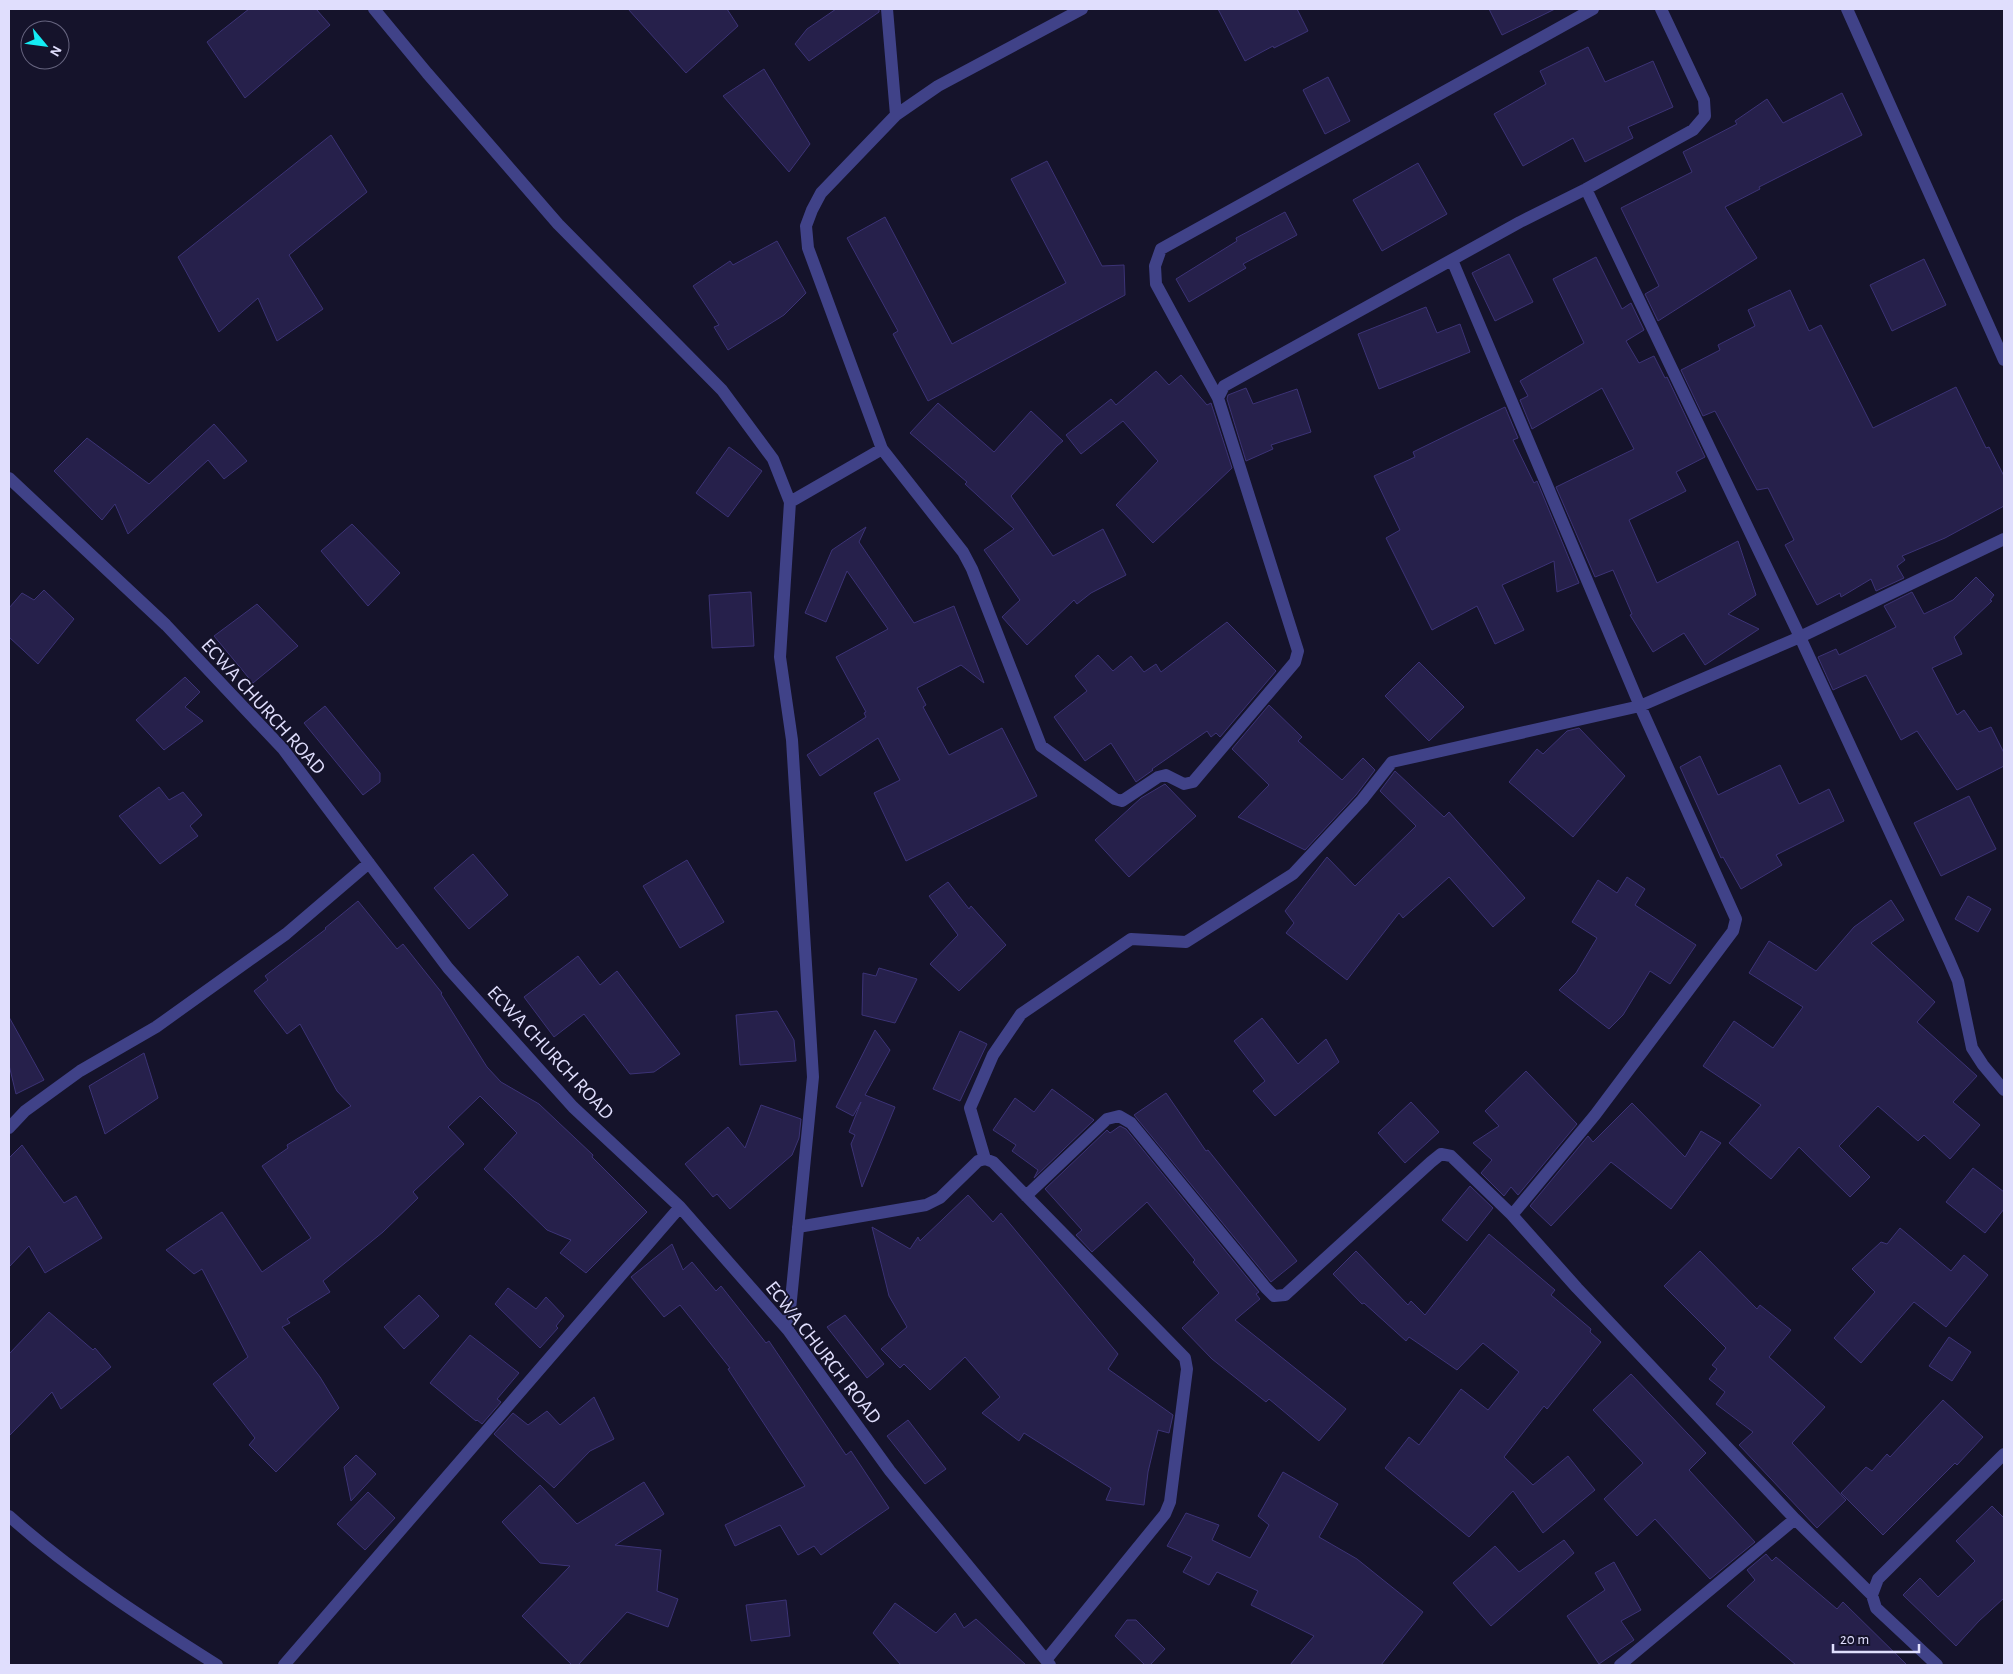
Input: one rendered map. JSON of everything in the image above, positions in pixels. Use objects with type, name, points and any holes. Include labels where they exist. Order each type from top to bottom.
[{"type":"street","points":[[374,9],[558,224],[722,390],[773,459],[790,502],[780,657],[792,740],[813,1077],[788,1330]]},
{"type":"street","points":[[887,9],[896,114]]},
{"type":"street","points":[[1082,9],[938,86],[896,114],[821,194],[806,226],[808,248],[882,448],[963,552],[972,569],[1041,746],[1115,799],[1122,801],[1158,777],[1166,775],[1184,784],[1194,782],[1295,662],[1298,650],[1218,398],[1156,284],[1155,266],[1160,249],[1593,9]]},
{"type":"street","points":[[1218,398],[1224,386],[1520,222],[1586,189],[1693,130],[1705,116],[1704,100],[1661,9]]},
{"type":"street","points":[[1847,9],[2004,360]]},
{"type":"street","points":[[1586,189],[1800,637],[1958,981],[1972,1048],[1982,1065],[2004,1090]]},
{"type":"street","points":[[1452,260],[1640,706],[1736,918],[1732,931],[1724,943],[1595,1115],[1512,1215]]},
{"type":"street","points":[[790,502],[882,448]]},
{"type":"street","name":"ECWA CHURCH ROAD","points":[[9,478],[166,625],[283,749],[448,968],[560,1092],[680,1207],[788,1330],[890,1471],[1048,1663]]},
{"type":"street","points":[[985,1160],[970,1108],[993,1055],[1021,1014],[1130,939],[1186,942],[1293,874],[1362,800],[1392,762],[1640,706],[1800,637],[2004,539]]},
{"type":"street","points":[[9,1128],[26,1111],[80,1071],[156,1027],[286,934],[369,863]]},
{"type":"street","points":[[1026,1196],[1107,1119],[1120,1116],[1131,1122],[1266,1288],[1274,1296],[1285,1295],[1441,1154],[1451,1156],[1512,1215],[1577,1288],[1794,1519],[1872,1595],[1876,1608],[1936,1665]]},
{"type":"street","points":[[798,1226],[926,1205],[940,1198],[978,1162],[985,1160],[993,1162],[1185,1358],[1187,1369],[1170,1502],[1165,1514],[1048,1663]]},
{"type":"street","points":[[284,1665],[680,1207]]},
{"type":"street","points":[[1872,1595],[1878,1579],[2004,1454]]},
{"type":"street","points":[[9,1516],[43,1546],[118,1602],[217,1665]]},
{"type":"street","points":[[1620,1665],[1794,1519]]},
{"type":"building","points":[[249,9],[316,9],[330,25],[245,98],[207,42]]},
{"type":"building","points":[[628,9],[727,9],[738,26],[686,73]]},
{"type":"building","points":[[836,9],[879,9],[879,12],[809,61],[795,44],[807,29]]},
{"type":"building","points":[[1218,9],[1297,9],[1308,31],[1274,48],[1273,46],[1245,61]]},
{"type":"building","points":[[1489,9],[1555,9],[1502,35]]},
{"type":"building","points":[[1588,47],[1605,82],[1653,61],[1673,107],[1628,127],[1633,138],[1585,162],[1573,138],[1523,166],[1494,114],[1546,84],[1540,71]]},
{"type":"building","points":[[764,69],[810,144],[789,172],[723,96]]},
{"type":"building","points":[[1328,77],[1350,121],[1325,134],[1303,90]]},
{"type":"building","points":[[1842,93],[1862,135],[1759,187],[1760,189],[1725,207],[1757,258],[1658,321],[1645,294],[1659,286],[1621,208],[1692,172],[1683,152],[1737,124],[1735,121],[1767,99],[1783,123]]},
{"type":"building","points":[[331,135],[367,192],[289,255],[323,309],[277,341],[258,298],[219,332],[178,257]]},
{"type":"building","points":[[1047,161],[1102,266],[1124,265],[1125,295],[928,401],[893,334],[898,331],[847,238],[885,217],[952,344],[1066,283],[1011,179]]},
{"type":"building","points":[[1418,163],[1447,214],[1382,251],[1353,200]]},
{"type":"building","points":[[1285,212],[1297,235],[1243,264],[1246,268],[1189,302],[1176,279],[1237,241],[1236,238]]},
{"type":"building","points":[[777,241],[806,293],[784,315],[728,350],[714,327],[719,325],[693,286],[730,261],[733,265]]},
{"type":"building","points":[[1509,254],[1533,302],[1495,321],[1472,273]]},
{"type":"building","points":[[1596,257],[1622,309],[1631,303],[1644,330],[1626,341],[1639,363],[1654,356],[1665,378],[1667,377],[1705,457],[1676,472],[1686,491],[1629,520],[1657,583],[1738,541],[1756,595],[1728,614],[1759,629],[1705,665],[1684,633],[1653,652],[1630,615],[1632,614],[1613,570],[1595,577],[1556,487],[1634,449],[1602,388],[1532,429],[1520,400],[1528,396],[1520,381],[1584,343],[1553,279]]},
{"type":"building","points":[[1924,259],[1946,305],[1892,331],[1870,285]]},
{"type":"building","points":[[1790,290],[1809,331],[1821,325],[1873,428],[1956,387],[1986,448],[1989,447],[2004,476],[2004,506],[1945,538],[1902,556],[1905,560],[1897,566],[1904,578],[1876,591],[1871,579],[1841,597],[1840,593],[1817,605],[1785,545],[1794,540],[1768,488],[1757,490],[1715,411],[1703,416],[1681,370],[1720,350],[1718,345],[1755,326],[1748,310]]},
{"type":"building","points":[[1426,307],[1437,333],[1460,324],[1470,352],[1379,389],[1358,334]]},
{"type":"building","points":[[1156,371],[1169,385],[1181,375],[1207,405],[1211,403],[1232,468],[1153,543],[1116,505],[1158,461],[1123,421],[1081,454],[1066,435],[1111,399],[1116,405]]},
{"type":"building","points":[[1246,388],[1253,404],[1297,389],[1311,432],[1271,445],[1273,449],[1246,461],[1227,399],[1228,395]]},
{"type":"building","points":[[938,403],[994,452],[1031,411],[1063,441],[1011,496],[1053,556],[1103,529],[1126,575],[1091,593],[1077,604],[1074,600],[1027,645],[1002,617],[1020,600],[984,550],[1014,529],[965,484],[967,482],[910,433]]},
{"type":"building","points":[[1505,407],[1518,438],[1513,440],[1534,483],[1537,481],[1579,583],[1557,592],[1554,561],[1502,585],[1524,630],[1495,644],[1477,606],[1432,630],[1386,538],[1400,530],[1374,476],[1415,457],[1413,452]]},
{"type":"building","points":[[214,424],[247,461],[224,479],[208,460],[128,534],[115,504],[102,520],[54,471],[87,438],[149,484]]},
{"type":"building","points":[[729,447],[762,471],[728,517],[696,493]]},
{"type":"building","points":[[352,524],[400,573],[368,606],[321,551]]},
{"type":"building","points":[[866,527],[859,542],[914,623],[954,606],[984,683],[961,665],[917,688],[926,705],[923,707],[949,755],[1002,728],[1037,796],[906,861],[874,793],[900,780],[878,738],[820,776],[807,755],[866,717],[864,713],[866,712],[836,657],[888,629],[847,571],[826,622],[805,613],[832,550]]},
{"type":"building","points":[[1976,577],[1994,595],[1990,600],[1992,601],[1954,637],[1962,654],[1932,668],[1957,715],[1964,710],[1979,732],[1991,727],[2004,753],[2004,766],[1957,790],[1917,731],[1901,740],[1866,675],[1833,690],[1818,657],[1836,649],[1839,655],[1896,627],[1884,606],[1912,592],[1924,614],[1953,600]]},
{"type":"building","points":[[44,590],[74,619],[38,664],[9,637],[9,608],[22,593],[34,600]]},
{"type":"building","points":[[751,592],[754,646],[712,648],[709,595]]},
{"type":"building","points":[[257,604],[298,646],[253,683],[214,636]]},
{"type":"building","points":[[1227,622],[1276,671],[1220,737],[1216,733],[1211,737],[1207,731],[1136,782],[1111,743],[1085,761],[1054,717],[1087,691],[1075,676],[1098,655],[1113,671],[1131,656],[1144,672],[1156,664],[1161,672]]},
{"type":"building","points":[[1419,662],[1464,707],[1429,741],[1385,696]]},
{"type":"building","points":[[185,677],[200,692],[185,707],[203,721],[164,750],[136,720]]},
{"type":"building","points":[[1269,705],[1302,737],[1298,741],[1342,780],[1363,758],[1375,770],[1356,795],[1305,850],[1238,817],[1269,785],[1232,749]]},
{"type":"building","points":[[325,706],[380,773],[380,782],[363,795],[304,723]]},
{"type":"building","points":[[1579,728],[1625,776],[1573,837],[1509,782],[1537,749],[1543,754],[1567,731]]},
{"type":"building","points":[[1700,756],[1718,795],[1780,765],[1799,804],[1829,789],[1844,821],[1776,855],[1782,865],[1741,889],[1723,857],[1721,858],[1680,767]]},
{"type":"building","points":[[1395,771],[1444,817],[1449,812],[1525,898],[1493,927],[1449,877],[1403,918],[1399,913],[1347,980],[1286,933],[1294,923],[1285,911],[1327,857],[1355,886],[1416,826],[1380,791]]},
{"type":"building","points":[[1165,784],[1196,816],[1129,877],[1095,840],[1141,798]]},
{"type":"building","points":[[159,787],[169,800],[183,792],[202,815],[190,826],[198,836],[160,864],[119,816]]},
{"type":"building","points":[[1969,796],[1996,849],[1941,876],[1914,823]]},
{"type":"building","points":[[473,854],[508,895],[469,929],[434,888]]},
{"type":"building","points":[[687,860],[724,922],[680,948],[643,886]]},
{"type":"building","points":[[1627,877],[1645,889],[1635,905],[1696,945],[1670,984],[1650,971],[1623,1015],[1609,1029],[1559,990],[1576,973],[1597,938],[1572,922],[1598,880],[1617,893]]},
{"type":"building","points":[[948,882],[969,909],[971,906],[1006,945],[959,991],[930,964],[958,935],[929,896]]},
{"type":"building","points":[[1968,896],[1991,909],[1978,932],[1955,919]]},
{"type":"building","points":[[1891,900],[1904,920],[1871,943],[1935,1002],[1917,1022],[1977,1076],[1953,1102],[1980,1125],[1950,1159],[1924,1135],[1918,1141],[1878,1106],[1839,1146],[1870,1177],[1850,1197],[1799,1147],[1771,1179],[1729,1143],[1761,1105],[1703,1066],[1734,1021],[1773,1048],[1803,1007],[1749,973],[1769,941],[1816,971],[1854,927]]},
{"type":"building","points":[[358,901],[397,949],[403,944],[442,993],[487,1067],[501,1082],[539,1104],[593,1155],[592,1157],[647,1212],[586,1273],[560,1253],[571,1240],[547,1230],[484,1169],[517,1133],[480,1096],[448,1127],[464,1144],[413,1192],[418,1198],[383,1232],[323,1281],[330,1292],[287,1319],[290,1323],[282,1327],[320,1377],[339,1408],[276,1472],[249,1445],[255,1438],[213,1384],[248,1357],[202,1269],[194,1274],[166,1250],[222,1212],[262,1272],[311,1238],[262,1166],[288,1148],[287,1145],[351,1106],[337,1091],[300,1024],[287,1034],[254,991],[268,980],[265,976],[326,929]]},
{"type":"building","points":[[578,956],[600,985],[617,971],[680,1054],[654,1072],[630,1074],[584,1014],[554,1037],[524,997]]},
{"type":"building","points":[[879,968],[917,979],[895,1023],[862,1015],[863,973],[876,976]]},
{"type":"building","points":[[777,1011],[794,1040],[796,1061],[740,1065],[736,1015]]},
{"type":"building","points":[[9,1017],[44,1080],[16,1094],[9,1065]]},
{"type":"building","points":[[1262,1018],[1298,1064],[1326,1039],[1339,1062],[1275,1116],[1253,1091],[1265,1081],[1234,1041]]},
{"type":"building","points":[[875,1030],[890,1050],[865,1095],[895,1107],[862,1187],[851,1144],[855,1135],[849,1132],[861,1102],[853,1116],[836,1107]]},
{"type":"building","points":[[960,1031],[987,1044],[960,1101],[933,1089]]},
{"type":"building","points":[[144,1053],[158,1098],[105,1134],[89,1086]]},
{"type":"building","points":[[1526,1071],[1577,1124],[1518,1195],[1511,1187],[1504,1196],[1481,1173],[1492,1160],[1473,1143],[1499,1126],[1485,1111]]},
{"type":"building","points":[[1052,1089],[1094,1120],[1034,1178],[1038,1170],[1012,1151],[1016,1145],[993,1130],[1015,1098],[1034,1112]]},
{"type":"building","points":[[1166,1093],[1206,1151],[1208,1150],[1297,1261],[1271,1282],[1134,1115]]},
{"type":"building","points":[[1411,1102],[1439,1132],[1405,1163],[1378,1133]]},
{"type":"building","points":[[1632,1103],[1685,1157],[1701,1131],[1721,1143],[1671,1209],[1611,1162],[1551,1226],[1530,1206],[1588,1136],[1593,1142]]},
{"type":"building","points":[[761,1105],[801,1119],[799,1138],[792,1155],[730,1209],[717,1194],[713,1197],[685,1164],[728,1127],[745,1148]]},
{"type":"building","points":[[1120,1126],[1126,1129],[1259,1292],[1256,1294],[1260,1299],[1235,1320],[1346,1409],[1319,1441],[1269,1399],[1266,1402],[1212,1359],[1182,1328],[1219,1293],[1193,1262],[1195,1260],[1147,1202],[1092,1252],[1076,1235],[1082,1230],[1045,1189],[1107,1130],[1110,1133]]},
{"type":"building","points":[[22,1145],[64,1203],[76,1196],[102,1238],[45,1273],[29,1246],[9,1267],[9,1158]]},
{"type":"building","points":[[1973,1168],[2004,1192],[2004,1209],[1985,1233],[1946,1202]]},
{"type":"building","points":[[1470,1186],[1493,1208],[1467,1241],[1442,1220]]},
{"type":"building","points":[[968,1195],[993,1222],[1001,1213],[1118,1354],[1108,1369],[1173,1415],[1169,1433],[1158,1430],[1148,1472],[1144,1505],[1106,1500],[1111,1488],[1024,1433],[1019,1441],[982,1413],[1000,1397],[965,1357],[930,1390],[904,1364],[900,1368],[881,1349],[907,1327],[889,1296],[872,1227],[910,1249],[918,1237],[920,1241]]},
{"type":"building","points":[[1900,1228],[1951,1271],[1964,1255],[1988,1275],[1946,1327],[1914,1302],[1861,1363],[1834,1338],[1875,1292],[1852,1269],[1881,1242],[1887,1244]]},
{"type":"building","points":[[1489,1234],[1555,1290],[1551,1295],[1591,1329],[1590,1332],[1601,1342],[1547,1409],[1544,1406],[1504,1457],[1533,1485],[1568,1456],[1595,1490],[1543,1533],[1513,1491],[1469,1537],[1385,1468],[1409,1437],[1419,1445],[1461,1389],[1488,1410],[1519,1372],[1483,1343],[1457,1370],[1409,1337],[1406,1341],[1364,1303],[1362,1304],[1333,1274],[1356,1251],[1408,1305],[1411,1301],[1425,1315]]},
{"type":"building","points":[[672,1244],[683,1270],[692,1262],[716,1291],[721,1286],[766,1343],[769,1341],[846,1455],[851,1451],[889,1508],[821,1555],[814,1546],[798,1555],[780,1525],[735,1546],[725,1525],[805,1486],[728,1369],[730,1368],[680,1305],[664,1317],[631,1277]]},
{"type":"building","points":[[1700,1251],[1757,1309],[1760,1305],[1791,1330],[1769,1357],[1825,1407],[1792,1443],[1846,1500],[1817,1528],[1739,1445],[1753,1432],[1716,1404],[1725,1392],[1709,1379],[1717,1369],[1712,1365],[1726,1348],[1664,1286]]},
{"type":"building","points":[[508,1288],[536,1309],[546,1297],[564,1316],[556,1326],[558,1328],[540,1348],[495,1304]]},
{"type":"building","points":[[419,1295],[439,1316],[404,1349],[384,1327]]},
{"type":"building","points":[[49,1312],[93,1350],[95,1348],[111,1367],[61,1409],[52,1392],[9,1436],[9,1354]]},
{"type":"building","points":[[845,1315],[884,1364],[867,1378],[827,1327]]},
{"type":"building","points":[[470,1335],[519,1373],[497,1399],[501,1402],[482,1424],[430,1383]]},
{"type":"building","points":[[1949,1337],[1971,1352],[1952,1381],[1929,1366]]},
{"type":"building","points":[[1631,1374],[1706,1453],[1689,1470],[1755,1542],[1710,1579],[1655,1519],[1637,1536],[1604,1499],[1643,1463],[1593,1410]]},
{"type":"building","points":[[594,1397],[614,1439],[590,1451],[554,1488],[494,1434],[513,1413],[528,1425],[547,1411],[560,1425]]},
{"type":"building","points":[[1943,1400],[1983,1437],[1957,1465],[1955,1463],[1883,1535],[1841,1493],[1866,1467],[1872,1471],[1887,1454],[1890,1457]]},
{"type":"building","points":[[908,1420],[946,1469],[925,1484],[887,1436]]},
{"type":"building","points":[[356,1455],[376,1474],[351,1501],[344,1467]]},
{"type":"building","points":[[1283,1472],[1338,1504],[1319,1537],[1357,1559],[1423,1612],[1381,1665],[1290,1665],[1314,1636],[1251,1605],[1258,1591],[1217,1572],[1209,1585],[1183,1572],[1192,1557],[1167,1546],[1186,1513],[1219,1525],[1212,1540],[1250,1558],[1269,1525],[1258,1516]]},
{"type":"building","points":[[644,1482],[664,1514],[615,1545],[661,1550],[657,1591],[678,1599],[668,1627],[627,1612],[578,1665],[572,1665],[522,1616],[570,1566],[540,1563],[502,1522],[540,1485],[577,1524]]},
{"type":"building","points":[[368,1492],[395,1518],[365,1550],[337,1524]]},
{"type":"building","points":[[1992,1506],[2004,1518],[2004,1598],[1956,1646],[1903,1595],[1920,1578],[1938,1597],[1975,1561],[1956,1541]]},
{"type":"building","points":[[1564,1540],[1574,1553],[1491,1626],[1453,1583],[1495,1546],[1519,1572]]},
{"type":"building","points":[[1766,1554],[1772,1561],[1776,1557],[1837,1609],[1843,1602],[1907,1665],[1796,1665],[1727,1606],[1755,1580],[1747,1570]]},
{"type":"building","points":[[1614,1562],[1641,1610],[1621,1621],[1634,1640],[1599,1664],[1567,1616],[1605,1590],[1595,1573]]},
{"type":"building","points":[[786,1600],[790,1636],[751,1641],[746,1605]]},
{"type":"building","points":[[895,1603],[936,1633],[955,1613],[964,1628],[976,1619],[1026,1665],[901,1665],[873,1633]]},
{"type":"building","points":[[1127,1620],[1136,1620],[1165,1649],[1150,1665],[1145,1665],[1115,1636]]}]
